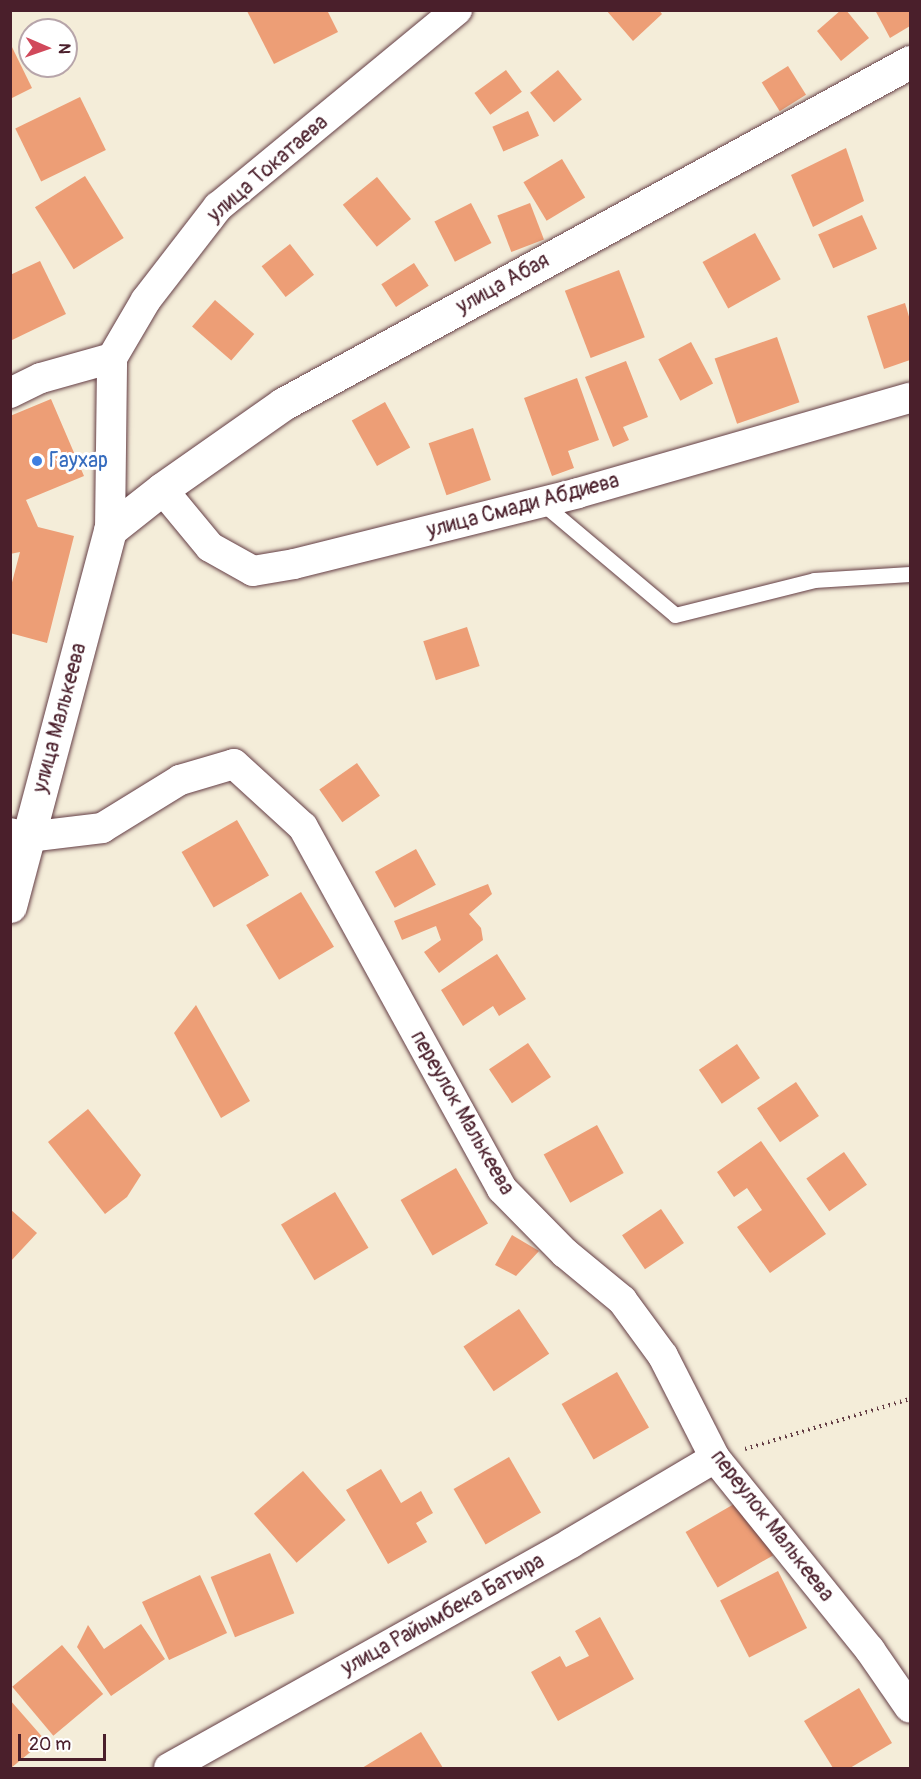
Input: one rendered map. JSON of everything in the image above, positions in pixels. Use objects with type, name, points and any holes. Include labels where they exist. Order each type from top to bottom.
[{"type":"street","name":"улица Токатаева","points":[[110,530],[112,358],[146,300],[218,207],[457,10]]},
{"type":"street","name":"улица Абая","points":[[110,530],[162,489],[284,404],[910,62]]},
{"type":"street","points":[[10,393],[41,378],[112,358]]},
{"type":"street","name":"улица Смади Абдиева","points":[[162,489],[210,547],[253,571],[294,564],[541,502],[910,398]]},
{"type":"street","name":"улица Малькеева","points":[[10,906],[19,835],[110,530]]},
{"type":"street","name":"переулок Малькеева","points":[[19,835],[102,828],[180,780],[234,764],[303,827],[502,1189],[565,1253],[622,1300],[663,1356],[715,1458],[870,1650],[910,1708]]},
{"type":"street","name":"улица Райымбека Батыра","points":[[169,1768],[561,1549],[715,1458]]},
{"type":"lane","points":[[541,502],[675,615],[814,580],[910,574]]},
{"type":"path","points":[[715,1458],[910,1399]]},
{"type":"building","points":[[327,10],[338,32],[274,64],[247,11]]},
{"type":"building","points":[[606,10],[659,10],[662,14],[633,41]]},
{"type":"building","points":[[841,10],[846,10],[869,38],[841,61],[817,31]]},
{"type":"building","points":[[875,10],[910,10],[910,26],[890,38]]},
{"type":"building","points":[[10,43],[18,59],[18,78],[27,78],[32,88],[10,99]]},
{"type":"building","points":[[788,66],[806,95],[780,111],[762,82]]},
{"type":"building","points":[[506,70],[522,92],[490,115],[474,93]]},
{"type":"building","points":[[558,70],[582,100],[554,122],[530,93]]},
{"type":"building","points":[[80,97],[106,150],[41,182],[15,129]]},
{"type":"building","points":[[528,111],[539,136],[503,152],[492,127]]},
{"type":"building","points":[[846,148],[864,201],[813,227],[791,175]]},
{"type":"building","points":[[562,159],[585,198],[547,221],[523,182]]},
{"type":"building","points":[[85,176],[124,238],[74,269],[35,207]]},
{"type":"building","points":[[377,177],[411,219],[377,247],[343,205]]},
{"type":"building","points":[[471,203],[491,243],[455,262],[434,222]]},
{"type":"building","points":[[530,203],[544,239],[511,252],[497,216]]},
{"type":"building","points":[[862,215],[877,249],[833,268],[818,235]]},
{"type":"building","points":[[755,233],[781,279],[728,308],[703,262]]},
{"type":"building","points":[[290,244],[314,275],[286,297],[262,266]]},
{"type":"building","points":[[40,261],[66,314],[10,341],[10,275]]},
{"type":"building","points":[[414,263],[429,286],[396,307],[381,284]]},
{"type":"building","points":[[619,270],[645,337],[591,358],[565,291]]},
{"type":"building","points":[[215,300],[254,334],[231,361],[192,326]]},
{"type":"building","points":[[905,303],[910,320],[910,360],[884,369],[867,316]]},
{"type":"building","points":[[777,337],[799,402],[737,424],[715,358]]},
{"type":"building","points":[[691,342],[713,383],[680,401],[658,359]]},
{"type":"building","points":[[626,361],[648,417],[623,427],[629,440],[613,447],[585,377]]},
{"type":"building","points":[[577,378],[599,440],[568,451],[574,468],[552,476],[524,398]]},
{"type":"building","points":[[51,399],[84,476],[26,500],[38,527],[74,536],[47,643],[10,633],[10,590],[20,552],[10,554],[10,416]]},
{"type":"building","points":[[385,402],[410,447],[377,466],[352,420]]},
{"type":"building","points":[[473,428],[491,480],[446,495],[429,443]]},
{"type":"building","points":[[467,627],[480,666],[436,680],[423,641]]},
{"type":"building","points":[[357,763],[380,796],[342,822],[319,789]]},
{"type":"building","points":[[237,820],[269,875],[214,907],[182,852]]},
{"type":"building","points":[[416,849],[436,885],[395,908],[375,872]]},
{"type":"building","points":[[488,884],[492,894],[469,914],[481,928],[483,940],[439,973],[424,952],[441,940],[436,926],[402,940],[394,921]]},
{"type":"building","points":[[301,892],[334,947],[279,980],[246,925]]},
{"type":"building","points":[[497,954],[526,999],[499,1016],[493,1006],[463,1026],[441,990]]},
{"type":"building","points":[[196,1005],[250,1101],[221,1118],[174,1033]]},
{"type":"building","points":[[528,1043],[551,1077],[512,1103],[489,1069]]},
{"type":"building","points":[[737,1044],[760,1078],[722,1104],[699,1070]]},
{"type":"building","points":[[796,1082],[819,1116],[780,1142],[757,1108]]},
{"type":"building","points":[[88,1109],[141,1175],[127,1197],[105,1214],[48,1142]]},
{"type":"building","points":[[597,1125],[624,1173],[570,1203],[544,1155]]},
{"type":"building","points":[[761,1141],[826,1234],[770,1273],[737,1227],[762,1210],[747,1188],[734,1197],[717,1172]]},
{"type":"building","points":[[844,1152],[867,1185],[829,1211],[806,1178]]},
{"type":"building","points":[[456,1168],[488,1223],[433,1255],[401,1200]]},
{"type":"building","points":[[335,1192],[368,1248],[314,1280],[281,1224]]},
{"type":"building","points":[[10,1209],[37,1233],[10,1262]]},
{"type":"building","points":[[661,1209],[684,1243],[645,1269],[622,1235]]},
{"type":"building","points":[[512,1235],[539,1251],[516,1276],[495,1265]]},
{"type":"building","points":[[519,1309],[549,1354],[494,1391],[463,1346]]},
{"type":"building","points":[[617,1372],[649,1427],[594,1459],[562,1404]]},
{"type":"building","points":[[509,1457],[541,1512],[486,1544],[454,1489]]},
{"type":"building","points":[[381,1469],[401,1503],[421,1491],[433,1513],[416,1523],[427,1542],[388,1564],[346,1490]]},
{"type":"building","points":[[303,1471],[346,1520],[297,1563],[254,1514]]},
{"type":"building","points":[[741,1500],[773,1555],[718,1587],[686,1532]]},
{"type":"building","points":[[270,1553],[294,1613],[235,1637],[211,1577]]},
{"type":"building","points":[[778,1571],[807,1628],[749,1658],[720,1601]]},
{"type":"building","points":[[200,1575],[227,1633],[169,1660],[142,1602]]},
{"type":"building","points":[[600,1617],[634,1679],[558,1721],[531,1672],[560,1656],[566,1667],[589,1656],[575,1631]]},
{"type":"building","points":[[141,1624],[165,1659],[111,1696],[77,1647],[88,1625],[104,1649]]},
{"type":"building","points":[[62,1645],[103,1694],[53,1736],[12,1687]]},
{"type":"building","points":[[859,1688],[892,1743],[850,1768],[833,1768],[804,1721]]},
{"type":"building","points":[[10,1700],[45,1740],[11,1768],[10,1768]]},
{"type":"building","points":[[421,1732],[443,1768],[362,1768]]},
{"type":"place","name":"Гаухар","points":[[37,461]]}]
